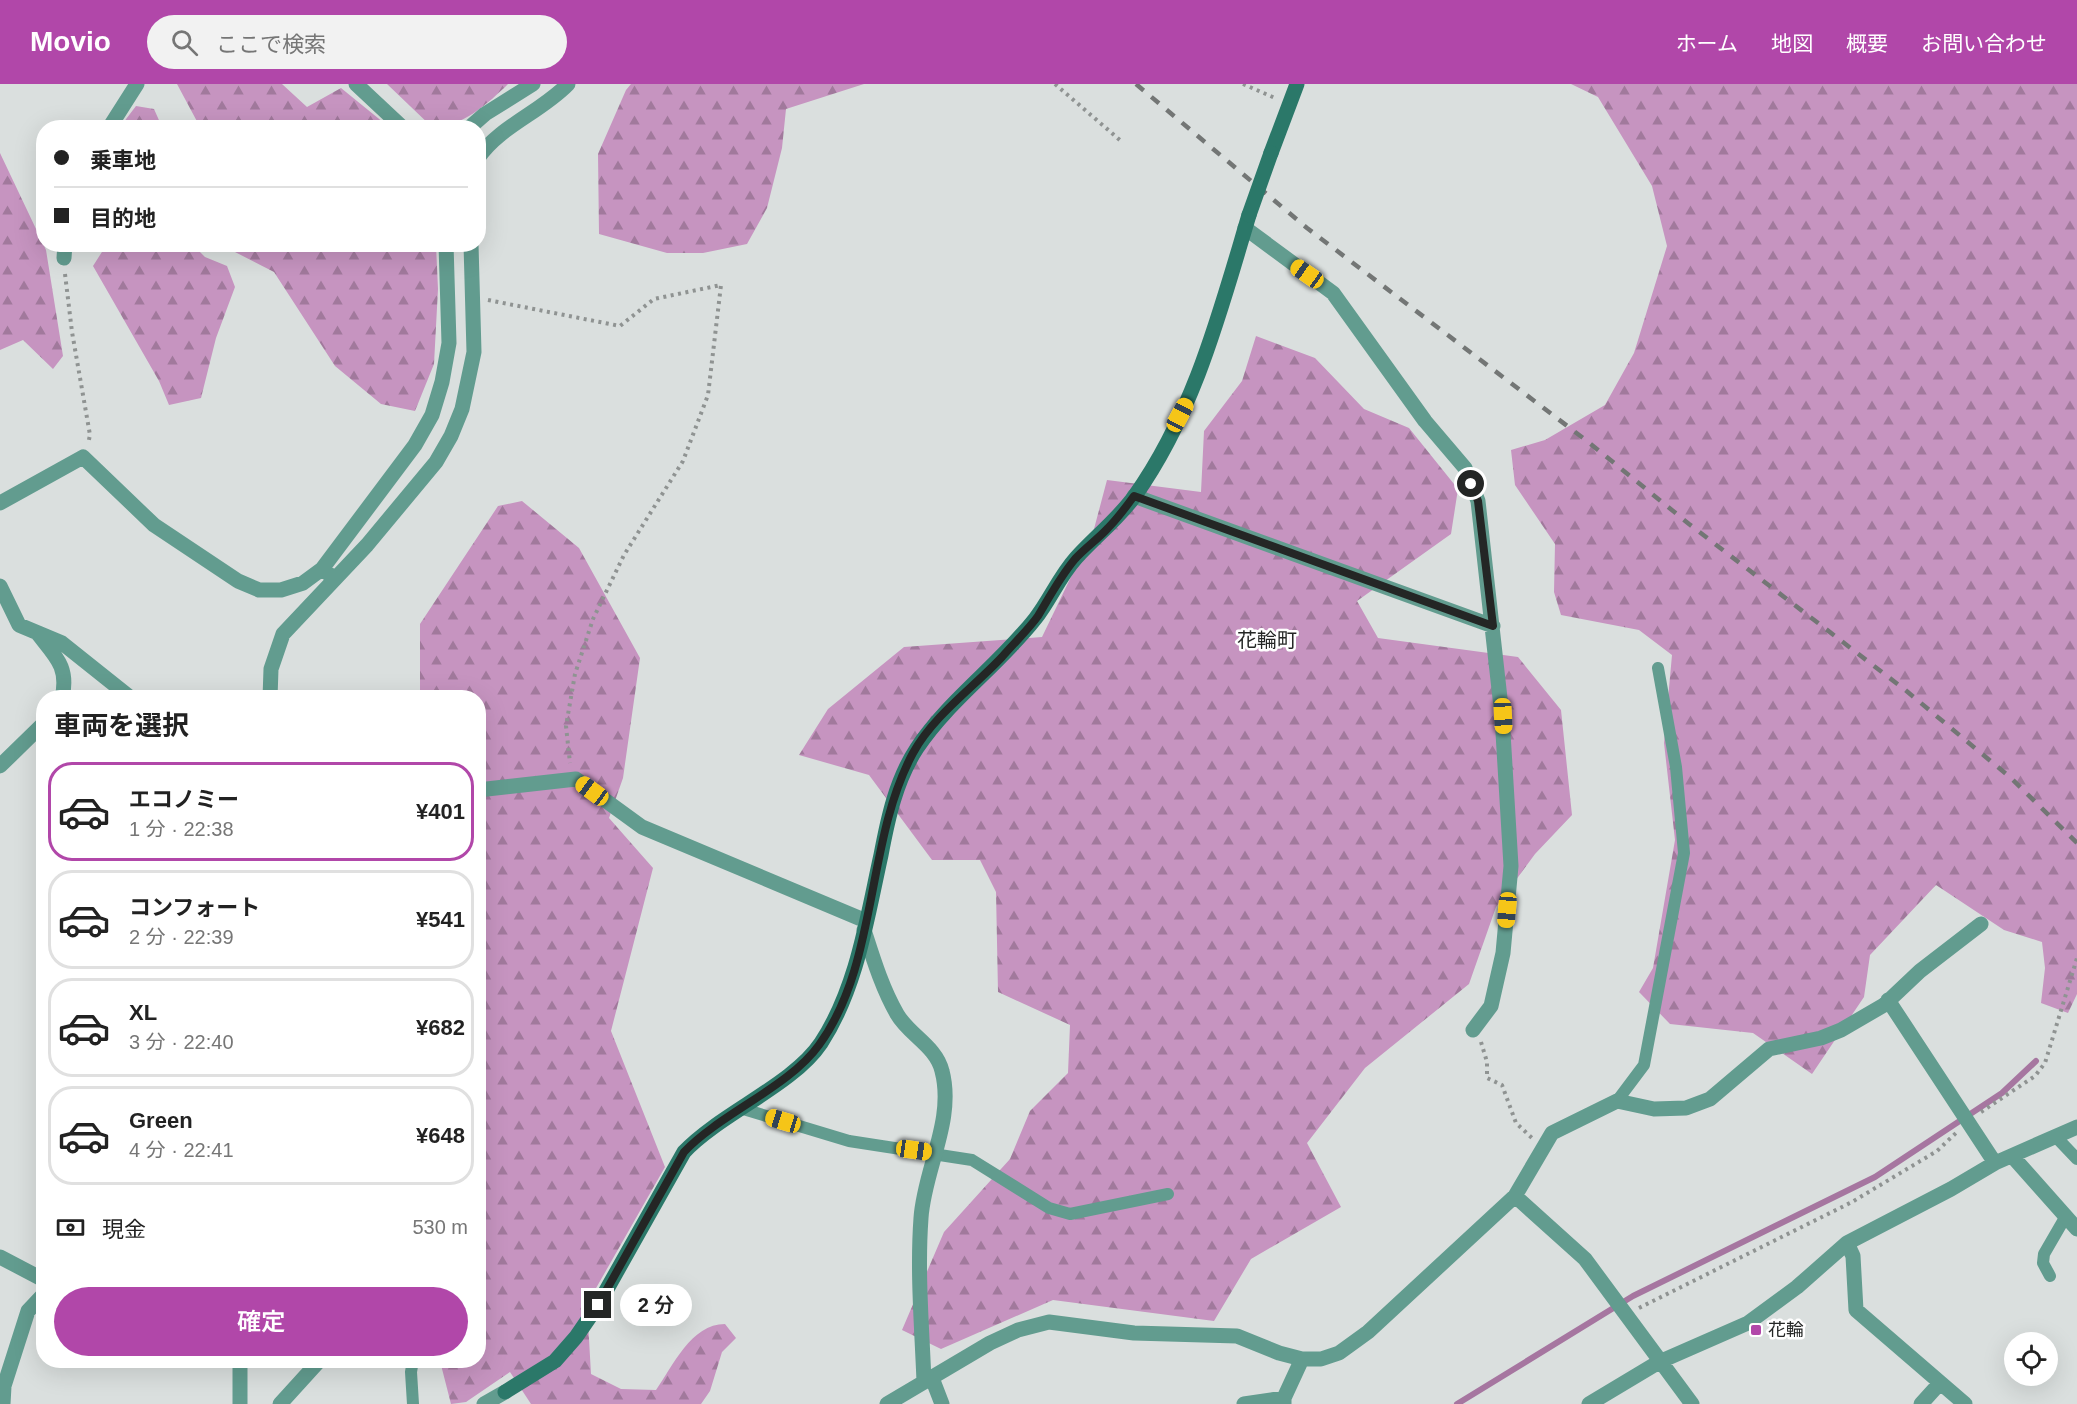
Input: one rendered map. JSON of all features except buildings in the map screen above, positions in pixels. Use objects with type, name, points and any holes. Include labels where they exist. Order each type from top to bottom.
[{"type":"street","points":[[114,120],[137,84]]},
{"type":"street","points":[[356,84],[394,120]]},
{"type":"street","points":[[478,120],[533,84]]},
{"type":"street","points":[[486,147],[543,107],[568,84]]},
{"type":"street","points":[[484,1404],[555,1361],[576,1337],[598,1305],[684,1152],[700,1135],[791,1071],[819,1046],[840,1006],[865,926],[893,800],[915,751],[932,727],[1020,637],[1077,557],[1109,527],[1134,496],[1188,399],[1206,355],[1246,221],[1297,84]]},
{"type":"street","points":[[1246,221],[1333,293],[1425,421],[1464,468],[1478,501],[1503,716],[1511,866],[1503,953],[1494,996],[1491,1006],[1473,1030]]},
{"type":"street","points":[[0,503],[83,457],[154,525],[238,581],[259,590],[281,590],[303,583],[322,569],[416,445],[432,415],[442,382],[448,343],[446,252]]},
{"type":"street","points":[[270,690],[270,669],[283,634],[336,580],[436,462],[451,436],[462,409],[474,351],[471,252]]},
{"type":"street","points":[[1134,496],[1493,626]]},
{"type":"street","points":[[322,569],[336,580]]},
{"type":"street","points":[[0,586],[19,624],[62,643],[121,690]]},
{"type":"street","points":[[36,632],[61,664],[66,681],[64,690]]},
{"type":"street","points":[[0,766],[36,731]]},
{"type":"street","points":[[486,789],[576,779],[642,827],[865,926]]},
{"type":"street","points":[[887,1404],[1018,1330],[1049,1322],[1134,1333],[1237,1336],[1279,1353],[1302,1359],[1321,1359],[1339,1353],[1368,1332],[1515,1196],[1552,1133],[1617,1101],[1654,1109],[1686,1108],[1710,1099],[1769,1048],[1821,1038],[1841,1030],[1888,1000],[1920,971],[1981,924]]},
{"type":"street","points":[[865,926],[880,979],[898,1016],[932,1052],[942,1069],[945,1098],[936,1153],[921,1215],[920,1265],[928,1380],[942,1404]]},
{"type":"street","points":[[1888,1000],[1995,1162]]},
{"type":"street","points":[[1589,1404],[1659,1362],[1748,1323],[1797,1287],[1846,1243],[1951,1189],[1995,1162],[2057,1138],[2077,1127]]},
{"type":"street","points":[[2013,1156],[2077,1229]]},
{"type":"street","points":[[1515,1196],[1585,1259],[1692,1404]]},
{"type":"street","points":[[1846,1243],[1853,1256],[1856,1310],[1965,1404]]},
{"type":"street","points":[[0,1257],[36,1276]]},
{"type":"street","points":[[3,1404],[4,1386],[28,1311],[36,1302]]},
{"type":"street","points":[[1244,1404],[1284,1401],[1302,1359]]},
{"type":"street","points":[[240,1368],[240,1404]]},
{"type":"street","points":[[280,1404],[314,1368]]},
{"type":"street","points":[[1921,1404],[1940,1383]]},
{"type":"lane","points":[[1617,1101],[1644,1065],[1684,853],[1676,767],[1658,669]]},
{"type":"lane","points":[[740,1108],[849,1141],[972,1160],[1049,1208],[1070,1215],[1168,1194]]},
{"type":"lane","points":[[2057,1138],[2077,1159]]},
{"type":"lane","points":[[2050,1276],[2043,1263],[2044,1254],[2066,1216]]},
{"type":"lane","points":[[412,1368],[413,1404]]},
{"type":"path","points":[[1055,84],[1121,141]]},
{"type":"path","points":[[1243,84],[1289,105]]},
{"type":"path","points":[[64,252],[72,332],[90,435],[83,457]]},
{"type":"path","points":[[473,297],[620,326],[654,299],[721,285],[708,395],[683,461],[624,555],[593,619],[575,674],[566,726],[569,759],[576,779]]},
{"type":"path","points":[[1625,1316],[1852,1202],[1937,1151],[1969,1120],[2036,1076],[2045,1063],[2077,957]]},
{"type":"path","points":[[1473,1030],[1484,1047],[1487,1078],[1503,1085],[1515,1123],[1543,1149]]},
{"type":"green space","points":[[177,84],[282,84],[307,107],[341,88],[380,120],[196,120]]},
{"type":"green space","points":[[387,84],[508,84],[492,99],[462,120],[425,120]]},
{"type":"green space","points":[[631,84],[864,84],[786,109],[782,148],[767,208],[747,244],[703,253],[667,253],[599,234],[598,154],[626,90]]},
{"type":"green space","points":[[1571,84],[2077,84],[2077,994],[2068,1013],[2041,1003],[2045,968],[2042,942],[2004,930],[1936,885],[1870,955],[1864,997],[1812,1074],[1753,1033],[1670,1024],[1639,992],[1653,968],[1675,840],[1664,743],[1672,655],[1639,630],[1561,615],[1554,592],[1555,544],[1515,485],[1511,450],[1545,440],[1605,405],[1634,353],[1667,246],[1652,186],[1598,97]]},
{"type":"green space","points":[[136,106],[154,109],[159,120],[125,120]]},
{"type":"green space","points":[[0,153],[36,229],[36,252],[46,252],[63,356],[53,369],[23,340],[0,350]]},
{"type":"green space","points":[[102,252],[200,252],[205,257],[227,266],[235,287],[216,338],[201,398],[169,405],[159,381],[93,266]]},
{"type":"green space","points":[[235,252],[436,252],[438,289],[434,364],[415,411],[381,404],[335,366],[274,272]]},
{"type":"green space","points":[[1256,336],[1315,358],[1364,409],[1409,428],[1458,489],[1451,534],[1357,601],[1378,638],[1518,657],[1561,710],[1572,815],[1535,854],[1496,907],[1469,984],[1365,1068],[1307,1143],[1341,1207],[1251,1259],[1214,1321],[1053,1300],[941,1349],[902,1330],[944,1232],[1010,1159],[1030,1111],[1068,1073],[1070,1025],[998,992],[996,892],[980,860],[932,860],[869,775],[799,755],[828,709],[904,647],[1042,637],[1094,529],[1107,480],[1201,492],[1204,431],[1242,381]]},
{"type":"green space","points":[[522,501],[579,548],[640,658],[623,778],[609,818],[653,868],[611,1031],[665,1167],[587,1304],[591,1374],[621,1389],[656,1390],[676,1359],[693,1339],[702,1331],[725,1324],[736,1338],[722,1352],[710,1391],[701,1404],[531,1404],[510,1372],[466,1402],[451,1404],[442,1368],[486,1368],[486,690],[420,690],[420,624],[498,506]]},
{"type":"waterway","points":[[1457,1404],[1633,1296],[1875,1177],[2002,1093],[2036,1061]]},
{"type":"railway","points":[[1136,84],[1307,228],[1587,441],[1689,524],[1904,689],[2011,778],[2077,843]]},
{"type":"place","name":"花輪","points":[[1756,1330]]},
{"type":"district","name":"花輪町","points":[[1267,640]]},
{"type":"route","points":[[598,1305],[684,1152],[700,1135],[774,1085],[809,1057],[829,1029],[855,964],[893,800],[915,751],[932,727],[1020,637],[1077,557],[1109,527],[1134,496],[1493,626],[1478,501],[1471,484]]}]
